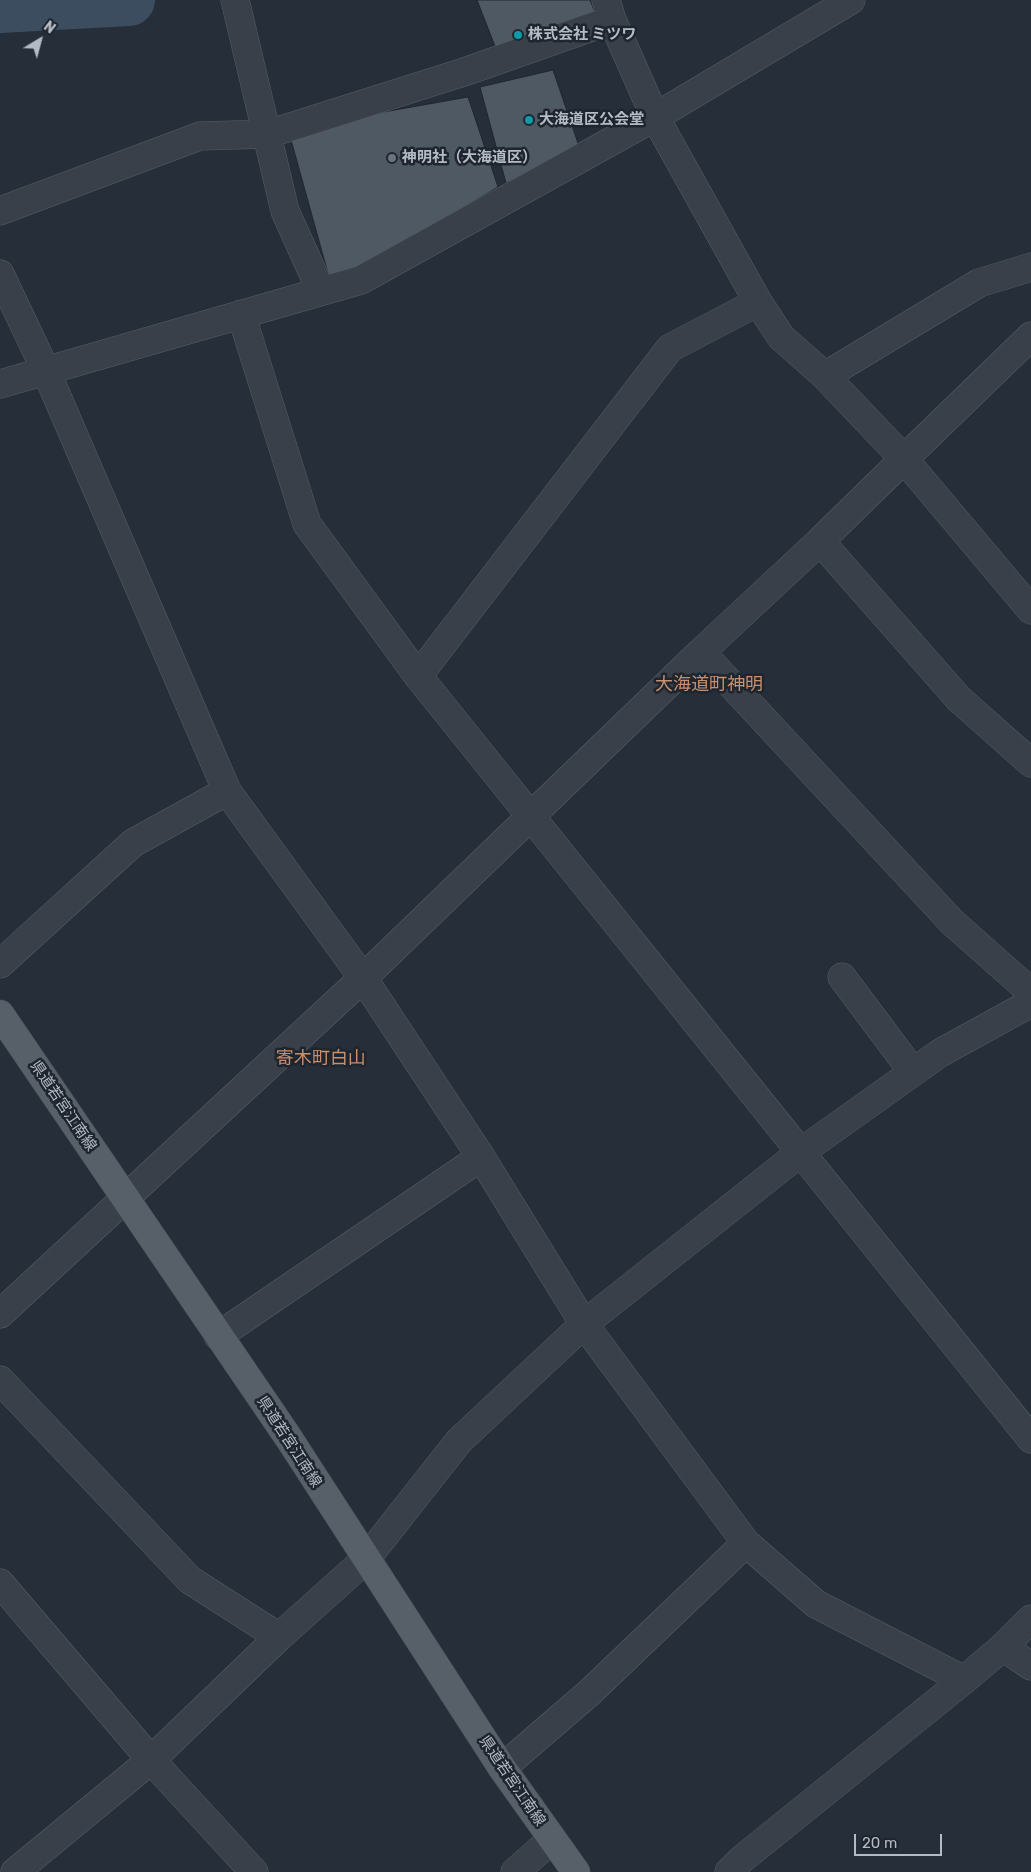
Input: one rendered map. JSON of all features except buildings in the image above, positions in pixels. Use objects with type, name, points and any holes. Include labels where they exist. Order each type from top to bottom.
[{"type":"main road","name":"県道若宮江南線","points":[[0,1014],[288,1438],[502,1768],[576,1872]]},
{"type":"street","points":[[0,384],[361,280],[655,117],[851,0]]},
{"type":"street","points":[[236,6],[285,211],[320,291]]},
{"type":"street","points":[[0,211],[200,136],[268,134],[464,72],[609,10],[655,117],[758,302],[781,337],[825,376],[904,459],[1031,610]]},
{"type":"street","points":[[825,376],[979,283],[1031,267]]},
{"type":"street","points":[[0,274],[46,371],[227,791],[363,978],[481,1157],[584,1324],[746,1543],[816,1604],[964,1680]]},
{"type":"street","points":[[418,676],[670,348],[758,302]]},
{"type":"street","points":[[241,314],[307,524],[418,676],[1031,1439]]},
{"type":"street","points":[[0,1314],[363,978],[1031,336]]},
{"type":"street","points":[[820,540],[959,700],[1031,763]]},
{"type":"street","points":[[701,652],[952,922],[1031,992]]},
{"type":"street","points":[[0,964],[133,843],[227,791]]},
{"type":"street","points":[[842,977],[913,1072]]},
{"type":"street","points":[[15,1872],[150,1760],[279,1637],[366,1559],[459,1441],[584,1324],[801,1152],[940,1053],[1031,1003]]},
{"type":"street","points":[[218,1336],[481,1157]]},
{"type":"street","points":[[0,1380],[190,1580],[279,1637]]},
{"type":"street","points":[[502,1768],[589,1694],[746,1543]]},
{"type":"street","points":[[0,1583],[150,1760],[254,1872]]},
{"type":"street","points":[[743,1868],[1003,1647],[1031,1619]]},
{"type":"street","points":[[1003,1647],[1031,1666]]},
{"type":"street","points":[[515,1872],[552,1839]]},
{"type":"waterway","points":[[0,7],[129,0]]},
{"type":"place","name":"株式会社 ミツワ","points":[[518,35]]},
{"type":"place","name":"大海道区公会堂","points":[[529,120]]},
{"type":"place","name":"神明社（大海道区）","points":[[392,158]]},
{"type":"district","name":"大海道町神明","points":[[709,685]]},
{"type":"district","name":"寄木町白山","points":[[321,1059]]}]
